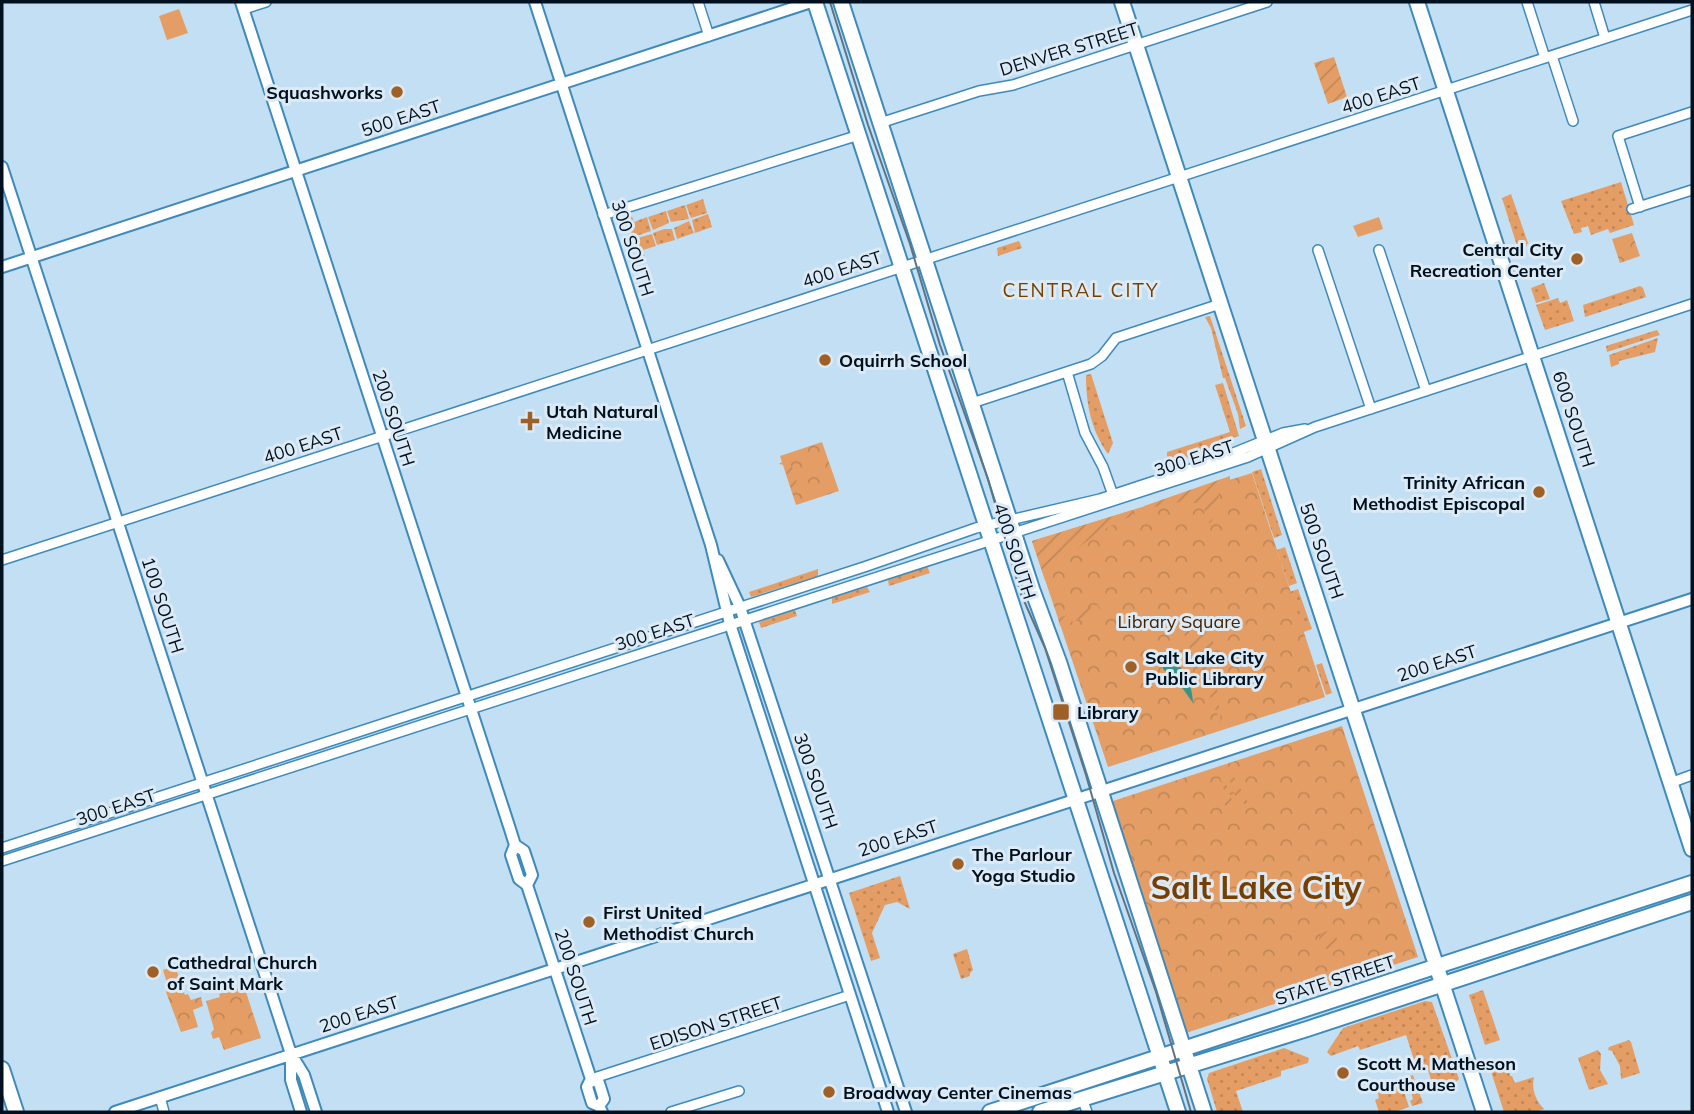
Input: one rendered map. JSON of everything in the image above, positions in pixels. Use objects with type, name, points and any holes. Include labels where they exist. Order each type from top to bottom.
[{"type":"main road","name":"400 SOUTH","points":[[813,2],[859,135],[1178,1112]]},
{"type":"main road","name":"400 SOUTH","points":[[841,2],[1204,1112]]},
{"type":"main road","name":"500 SOUTH","points":[[1122,2],[1354,708],[1483,1112]]},
{"type":"main road","name":"600 SOUTH","points":[[1417,2],[1692,849]]},
{"type":"main road","name":"STATE STREET","points":[[990,1112],[1692,883]]},
{"type":"main road","points":[[1040,1112],[1084,1105],[1165,1074],[1692,902]]},
{"type":"main road","points":[[2,1069],[16,1112]]},
{"type":"street","points":[[242,5],[266,2]]},
{"type":"street","name":"300 SOUTH","points":[[535,2],[710,545],[726,612],[888,1112]]},
{"type":"street","points":[[698,2],[709,36]]},
{"type":"street","name":"500 EAST","points":[[2,267],[813,2]]},
{"type":"street","name":"DENVER STREET","points":[[880,123],[979,91],[1013,85],[1267,2]]},
{"type":"street","points":[[1527,2],[1573,121]]},
{"type":"street","points":[[1594,2],[1605,38]]},
{"type":"street","name":"200 SOUTH","points":[[242,5],[515,845],[511,855],[519,879],[527,885],[555,968],[591,1079],[588,1092],[592,1103],[600,1109]]},
{"type":"street","name":"400 EAST","points":[[2,560],[1692,10]]},
{"type":"street","points":[[1692,112],[1618,136],[1636,208],[1692,190]]},
{"type":"street","points":[[604,215],[859,135]]},
{"type":"street","name":"100 SOUTH","points":[[2,167],[291,1054],[304,1075],[316,1112]]},
{"type":"street","points":[[1318,250],[1371,409]]},
{"type":"street","points":[[1379,250],[1426,391]]},
{"type":"street","points":[[972,403],[1097,360],[1116,338],[1220,304]]},
{"type":"street","name":"300 EAST","points":[[2,861],[744,620],[989,533],[1266,445],[1287,432],[1315,427],[1692,304]]},
{"type":"street","points":[[1067,372],[1085,433],[1103,467],[1113,495]]},
{"type":"street","name":"300 EAST","points":[[2,848],[740,607],[1013,527],[1266,445]]},
{"type":"street","name":"300 SOUTH","points":[[710,545],[740,607],[906,1112]]},
{"type":"street","name":"200 EAST","points":[[115,1112],[1692,599]]},
{"type":"street","points":[[1670,783],[1692,775]]},
{"type":"street","name":"EDISON STREET","points":[[591,1079],[850,995]]},
{"type":"street","points":[[862,1030],[876,1023]]},
{"type":"street","name":"100 SOUTH","points":[[291,1054],[291,1080],[301,1112]]},
{"type":"street","points":[[671,1112],[739,1091]]},
{"type":"street","points":[[160,1097],[164,1112]]},
{"type":"green space","points":[[179,9],[188,33],[167,40],[159,16]]},
{"type":"green space","points":[[1334,57],[1347,97],[1328,104],[1314,63]]},
{"type":"green space","points":[[1621,182],[1634,225],[1610,233],[1608,229],[1591,235],[1588,226],[1581,228],[1582,232],[1574,234],[1561,201]]},
{"type":"green space","points":[[1511,194],[1528,243],[1518,249],[1502,198]]},
{"type":"green space","points":[[703,199],[707,213],[691,218],[686,205]]},
{"type":"green space","points":[[685,205],[689,219],[671,222],[667,211]]},
{"type":"green space","points":[[630,211],[634,222],[647,217],[651,231],[633,237],[625,213]]},
{"type":"green space","points":[[666,211],[669,223],[653,230],[648,217]]},
{"type":"green space","points":[[708,214],[712,227],[695,233],[692,220]]},
{"type":"green space","points":[[1379,217],[1383,229],[1358,237],[1353,226]]},
{"type":"green space","points":[[689,221],[694,233],[677,239],[674,228]]},
{"type":"green space","points":[[672,229],[675,240],[657,245],[653,233]]},
{"type":"green space","points":[[1632,233],[1640,256],[1620,263],[1612,239]]},
{"type":"green space","points":[[652,234],[656,246],[643,250],[646,261],[641,262],[634,239]]},
{"type":"green space","points":[[1019,241],[1022,248],[998,256],[997,248]]},
{"type":"green space","points":[[1544,283],[1550,299],[1536,303],[1531,288]]},
{"type":"green space","points":[[1640,286],[1646,297],[1585,317],[1583,305]]},
{"type":"green space","points":[[1558,298],[1560,303],[1567,300],[1574,321],[1545,330],[1536,305]]},
{"type":"green space","points":[[1210,316],[1246,426],[1240,429],[1238,414],[1223,378],[1211,328],[1205,317]]},
{"type":"green space","points":[[1657,330],[1660,335],[1607,352],[1606,346]]},
{"type":"green space","points":[[1658,338],[1655,352],[1619,361],[1619,364],[1611,367],[1609,355]]},
{"type":"green space","points":[[1091,374],[1113,443],[1108,454],[1097,436],[1088,406],[1086,375]]},
{"type":"green space","points":[[1223,383],[1239,436],[1232,438],[1232,443],[1167,464],[1167,452],[1230,432],[1215,385]]},
{"type":"green space","points":[[822,442],[839,491],[796,505],[780,456]]},
{"type":"green space","points":[[784,461],[790,463],[797,479],[793,495],[784,465],[779,464]]},
{"type":"green space","points":[[1261,469],[1282,535],[1274,538],[1252,472]]},
{"type":"green space","name":"Library Square","points":[[1252,473],[1325,697],[1108,767],[1032,541]]},
{"type":"green space","points":[[1230,476],[1230,482],[1218,491],[1219,499],[1210,523],[1200,518],[1205,512],[1204,507],[1191,502],[1145,510],[1144,506]]},
{"type":"green space","points":[[1133,510],[1134,515],[1097,534],[1075,550],[1045,580],[1032,541]]},
{"type":"green space","points":[[1285,547],[1297,583],[1289,586],[1277,550]]},
{"type":"green space","points":[[927,566],[930,573],[889,586],[888,580]]},
{"type":"green space","points":[[818,569],[818,576],[751,597],[749,592]]},
{"type":"green space","points":[[867,587],[870,592],[832,604],[832,598]]},
{"type":"green space","points":[[1298,589],[1312,629],[1298,634],[1284,594]]},
{"type":"green space","points":[[1098,605],[1100,612],[1060,626],[1058,618]]},
{"type":"green space","points":[[795,610],[797,616],[761,628],[759,622]]},
{"type":"green space","points":[[1183,631],[1212,632],[1218,683],[1205,686]]},
{"type":"green space","points":[[1322,663],[1332,693],[1326,695],[1316,665]]},
{"type":"green space","points":[[1217,687],[1221,723],[1207,689]]},
{"type":"green space","points":[[1342,726],[1418,957],[1186,1033],[1110,802]]},
{"type":"green space","points":[[1232,772],[1249,808],[1237,801],[1228,775]]},
{"type":"green space","points":[[1223,775],[1233,803],[1226,816],[1220,776]]},
{"type":"green space","points":[[900,876],[910,909],[897,902],[885,905],[872,933],[880,958],[871,961],[849,893]]},
{"type":"green space","points":[[1328,931],[1334,934],[1337,940],[1334,946],[1328,949],[1322,946],[1319,940],[1322,934]]},
{"type":"green space","points":[[967,949],[973,970],[970,976],[961,979],[953,954]]},
{"type":"green space","points":[[175,966],[185,995],[188,994],[191,1000],[201,997],[203,1006],[193,1010],[198,1027],[181,1032],[166,992],[169,989],[163,970]]},
{"type":"green space","points":[[244,986],[261,1038],[224,1050],[219,1037],[213,1039],[211,1033],[214,1029],[206,1001]]},
{"type":"green space","points":[[1483,990],[1500,1040],[1485,1045],[1469,995]]},
{"type":"green space","points":[[1425,1001],[1432,1002],[1459,1079],[1450,1087],[1437,1087],[1432,1083],[1428,1070],[1417,1069],[1406,1035],[1360,1050],[1358,1046],[1331,1056],[1327,1052],[1343,1028]]},
{"type":"green space","points":[[1629,1040],[1640,1073],[1621,1079],[1620,1066],[1612,1051],[1608,1050],[1609,1047]]},
{"type":"green space","points":[[1284,1048],[1309,1058],[1308,1063],[1281,1071],[1281,1076],[1236,1091],[1243,1112],[1217,1112],[1207,1079],[1209,1073]]},
{"type":"green space","points":[[1598,1050],[1601,1054],[1600,1070],[1608,1084],[1589,1090],[1578,1058]]},
{"type":"green space","points":[[1507,1060],[1510,1076],[1515,1083],[1534,1077],[1535,1094],[1544,1109],[1535,1112],[1504,1112],[1488,1062]]},
{"type":"green space","points":[[1413,1075],[1423,1103],[1412,1106],[1410,1101],[1413,1099],[1408,1083],[1404,1084],[1403,1078]]},
{"type":"green space","points":[[1400,1079],[1409,1107],[1394,1112],[1379,1112],[1375,1100],[1379,1098],[1376,1087]]},
{"type":"shaded area","points":[[1166,655],[1178,664],[1186,675],[1193,703],[1163,669]]},
{"type":"tram line","points":[[830,2],[868,125],[910,244],[940,345],[988,479],[1021,594],[1045,648],[1114,873],[1156,992],[1191,1112]]},
{"type":"place","name":"Squashworks","points":[[397,92]]},
{"type":"place","name":"Central City Recreation Center","points":[[1577,259]]},
{"type":"place","name":"Oquirrh School","points":[[825,360]]},
{"type":"place","name":"Utah Natural Medicine","points":[[530,421]]},
{"type":"place","name":"Trinity African Methodist Episcopal","points":[[1539,492]]},
{"type":"place","name":"Salt Lake City Public Library","points":[[1131,667]]},
{"type":"place","name":"Library","points":[[1061,712]]},
{"type":"place","name":"The Parlour Yoga Studio","points":[[958,864]]},
{"type":"place","name":"First United Methodist Church","points":[[589,922]]},
{"type":"place","name":"Cathedral Church of Saint Mark","points":[[153,972]]},
{"type":"place","name":"Scott M. Matheson Courthouse","points":[[1343,1073]]},
{"type":"place","name":"Broadway Center Cinemas","points":[[829,1092]]},
{"type":"district","name":"CENTRAL CITY","points":[[1081,290]]},
{"type":"district","name":"Salt Lake City","points":[[1256,887]]}]
